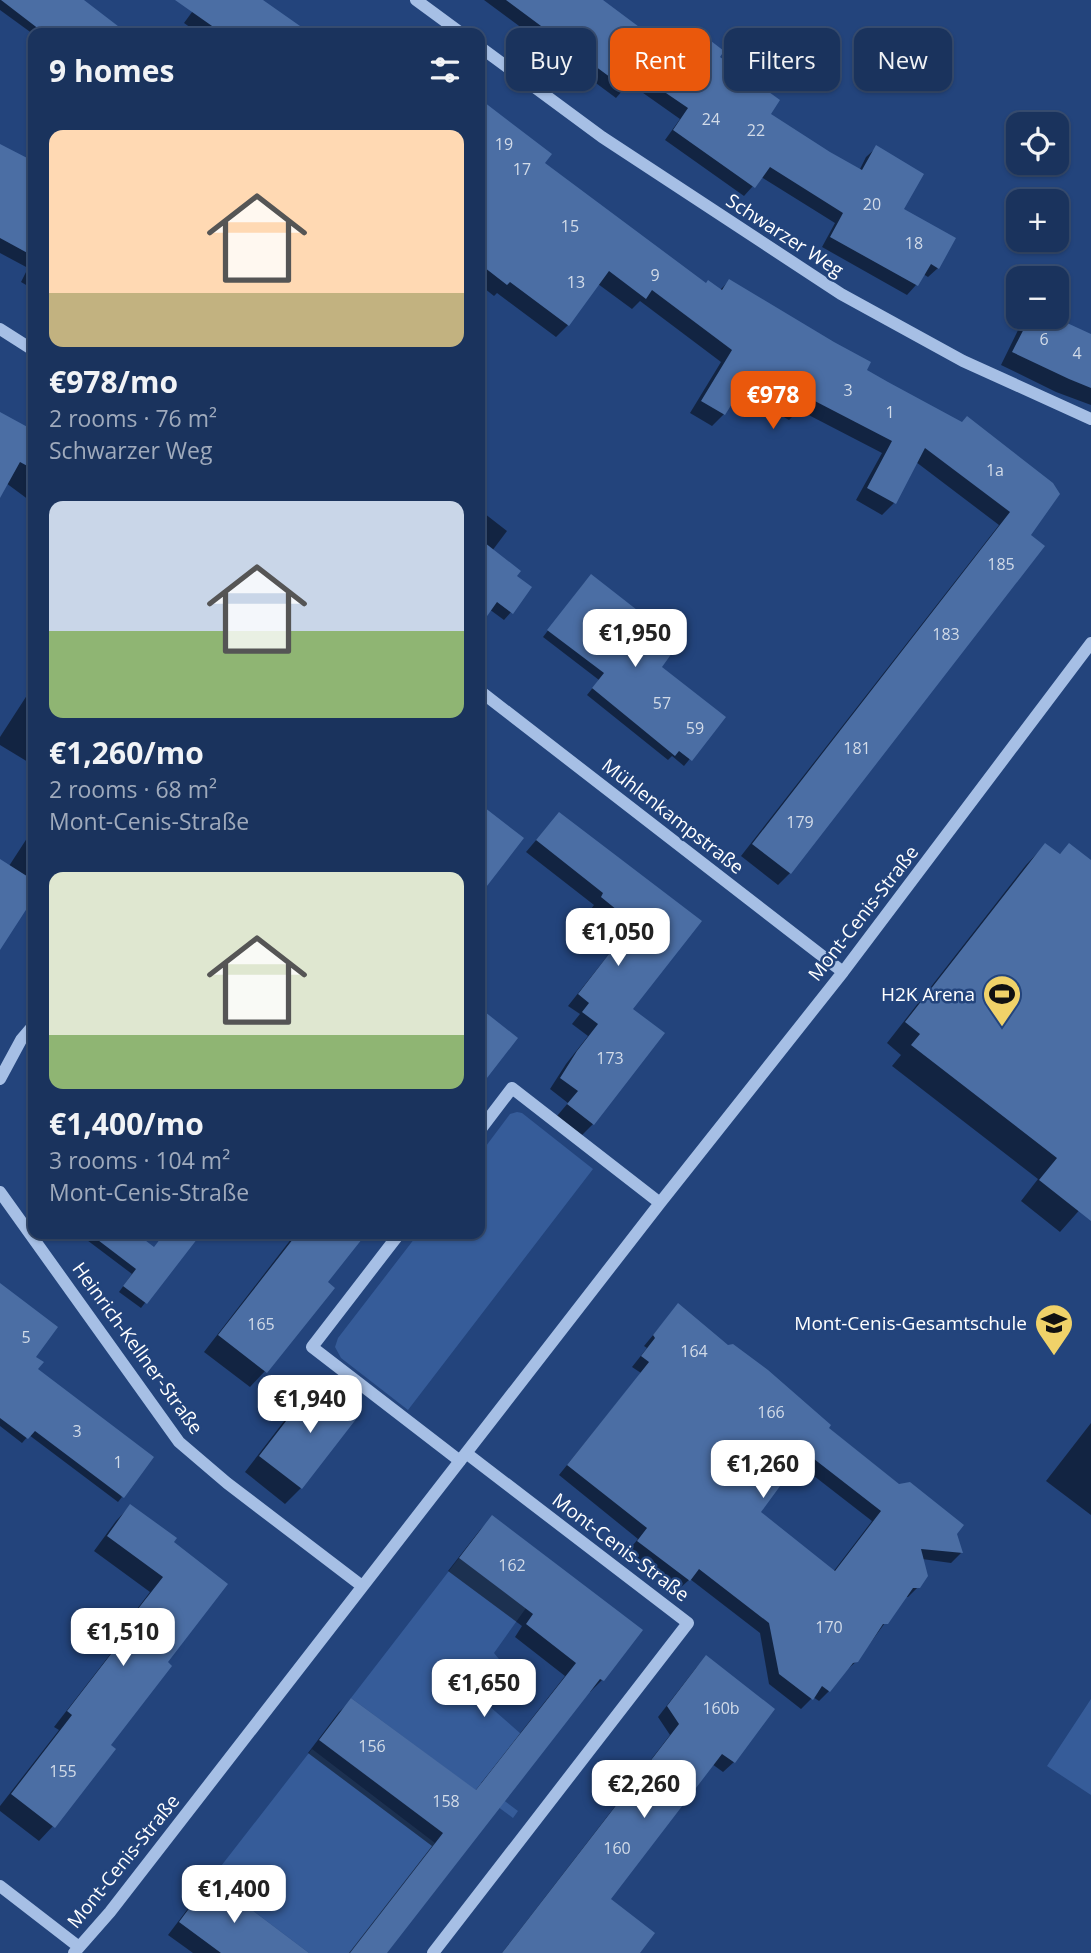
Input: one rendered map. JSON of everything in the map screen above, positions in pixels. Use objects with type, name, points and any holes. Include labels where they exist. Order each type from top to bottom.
[{"type":"street","points":[[416,0],[454,28]]},
{"type":"street","name":"Schwarzer Weg","points":[[485,51],[602,137],[841,294],[964,361],[1091,419]]},
{"type":"street","points":[[0,329],[28,346]]},
{"type":"street","name":"Mont-Cenis-Straße","points":[[77,1950],[110,1912],[660,1203],[843,972],[1091,643]]},
{"type":"street","name":"Mühlenkampstraße","points":[[485,695],[843,972]]},
{"type":"street","points":[[0,1079],[28,1032]]},
{"type":"street","points":[[485,1123],[512,1088],[660,1203]]},
{"type":"street","name":"Heinrich-Kellner-Straße","points":[[0,1192],[28,1231]]},
{"type":"street","name":"Heinrich-Kellner-Straße","points":[[34,1239],[180,1442],[227,1483],[362,1587]]},
{"type":"street","name":"Mont-Cenis-Straße","points":[[395,1239],[312,1347],[688,1623],[433,1953]]},
{"type":"street","points":[[0,1886],[77,1950]]},
{"type":"shaded area","points":[[522,1113],[593,1169],[408,1410],[341,1358],[335,1347],[338,1338],[414,1239],[485,1239],[485,1147],[510,1114]]},
{"type":"shaded area","points":[[459,1558],[526,1608],[494,1653],[512,1675],[488,1705],[521,1734],[481,1783],[518,1811],[513,1818],[351,1698]]},
{"type":"shaded area","points":[[1091,1699],[1091,1795],[1047,1766]]},
{"type":"shaded area","points":[[312,1749],[435,1843],[350,1953],[309,1953],[211,1879]]},
{"type":"building","points":[[1,0],[84,0],[120,28],[37,28]]},
{"type":"building","points":[[175,0],[263,0],[303,28],[215,28]]},
{"type":"building","points":[[506,0],[603,0],[640,28],[610,28],[610,77],[596,67],[596,28],[544,28]]},
{"type":"building","points":[[710,40],[724,51],[720,57],[724,60],[724,91],[767,91],[780,100],[771,114],[862,170],[876,145],[924,174],[904,209],[956,238],[939,269],[931,264],[918,286],[830,237],[843,213],[770,167],[755,188],[673,130],[688,108],[663,91],[710,91]]},
{"type":"building","points":[[485,103],[552,154],[545,163],[706,283],[708,280],[722,290],[729,279],[871,362],[867,370],[962,422],[967,416],[1053,483],[1060,494],[1031,535],[1045,546],[791,874],[752,844],[1010,512],[925,448],[896,504],[867,488],[892,441],[809,398],[803,409],[748,378],[725,415],[701,401],[732,350],[652,290],[646,299],[609,271],[569,326],[510,282],[507,285],[485,268]]},
{"type":"building","points":[[0,144],[28,158],[28,253],[0,238]]},
{"type":"building","points":[[1069,324],[1091,334],[1091,388],[1069,379],[1012,352],[1024,329],[1069,329]]},
{"type":"building","points":[[0,412],[28,427],[28,466],[20,462],[0,498]]},
{"type":"building","points":[[485,543],[521,571],[517,576],[532,587],[513,614],[497,602],[485,619]]},
{"type":"building","points":[[591,574],[646,617],[644,620],[677,646],[662,667],[726,717],[692,761],[679,751],[675,756],[592,688],[604,673],[547,630]]},
{"type":"building","points":[[485,808],[524,838],[485,889]]},
{"type":"building","points":[[559,812],[702,921],[633,1009],[665,1033],[594,1125],[567,1104],[578,1091],[560,1078],[598,1024],[582,1012],[589,1003],[578,994],[633,923],[601,897],[603,893],[536,840]]},
{"type":"building","name":"H2K Arena","points":[[1045,843],[1060,854],[1069,843],[1091,860],[1091,1221],[1039,1180],[1057,1158],[911,1045],[920,1034],[905,1022]]},
{"type":"building","points":[[0,859],[28,877],[28,907],[0,950]]},
{"type":"building","points":[[485,1012],[518,1038],[485,1081]]},
{"type":"building","points":[[97,1239],[144,1239],[154,1247],[160,1239],[197,1239],[147,1304],[123,1286],[136,1269]]},
{"type":"building","points":[[293,1239],[362,1239],[328,1282],[335,1288],[267,1373],[218,1335]]},
{"type":"building","points":[[0,1283],[58,1327],[36,1357],[44,1362],[38,1369],[154,1457],[124,1498],[35,1431],[28,1439],[0,1418]]},
{"type":"building","points":[[678,1303],[728,1345],[733,1344],[768,1370],[831,1425],[829,1428],[899,1484],[910,1482],[964,1525],[957,1534],[963,1553],[921,1549],[928,1576],[920,1588],[913,1588],[888,1624],[883,1624],[858,1662],[853,1663],[830,1692],[822,1686],[813,1700],[779,1674],[769,1623],[699,1569],[690,1581],[637,1541],[647,1528],[567,1465],[649,1362],[641,1356],[655,1338],[653,1335]],"holes":[[[805,1452],[881,1511],[835,1571],[761,1512]]]},
{"type":"building","points":[[317,1381],[360,1414],[302,1489],[259,1456]]},
{"type":"building","points":[[130,1504],[177,1538],[174,1542],[228,1584],[168,1662],[172,1666],[111,1745],[116,1749],[55,1828],[11,1794],[72,1715],[67,1711],[128,1632],[123,1628],[163,1577],[107,1536]]},
{"type":"building","points":[[492,1515],[643,1630],[604,1681],[600,1679],[387,1953],[350,1953],[443,1833],[319,1740],[351,1698],[476,1790],[576,1663],[526,1624],[533,1614],[459,1558]]},
{"type":"building","points":[[706,1655],[775,1709],[735,1763],[722,1754],[611,1899],[655,1933],[640,1953],[502,1953],[679,1724],[667,1706]]},
{"type":"building","points":[[211,1879],[309,1953],[221,1953],[179,1922]]},
{"type":"place","name":"H2K Arena","points":[[1002,1028]]},
{"type":"place","name":"Mont-Cenis-Gesamtschule","points":[[1054,1357]]}]
